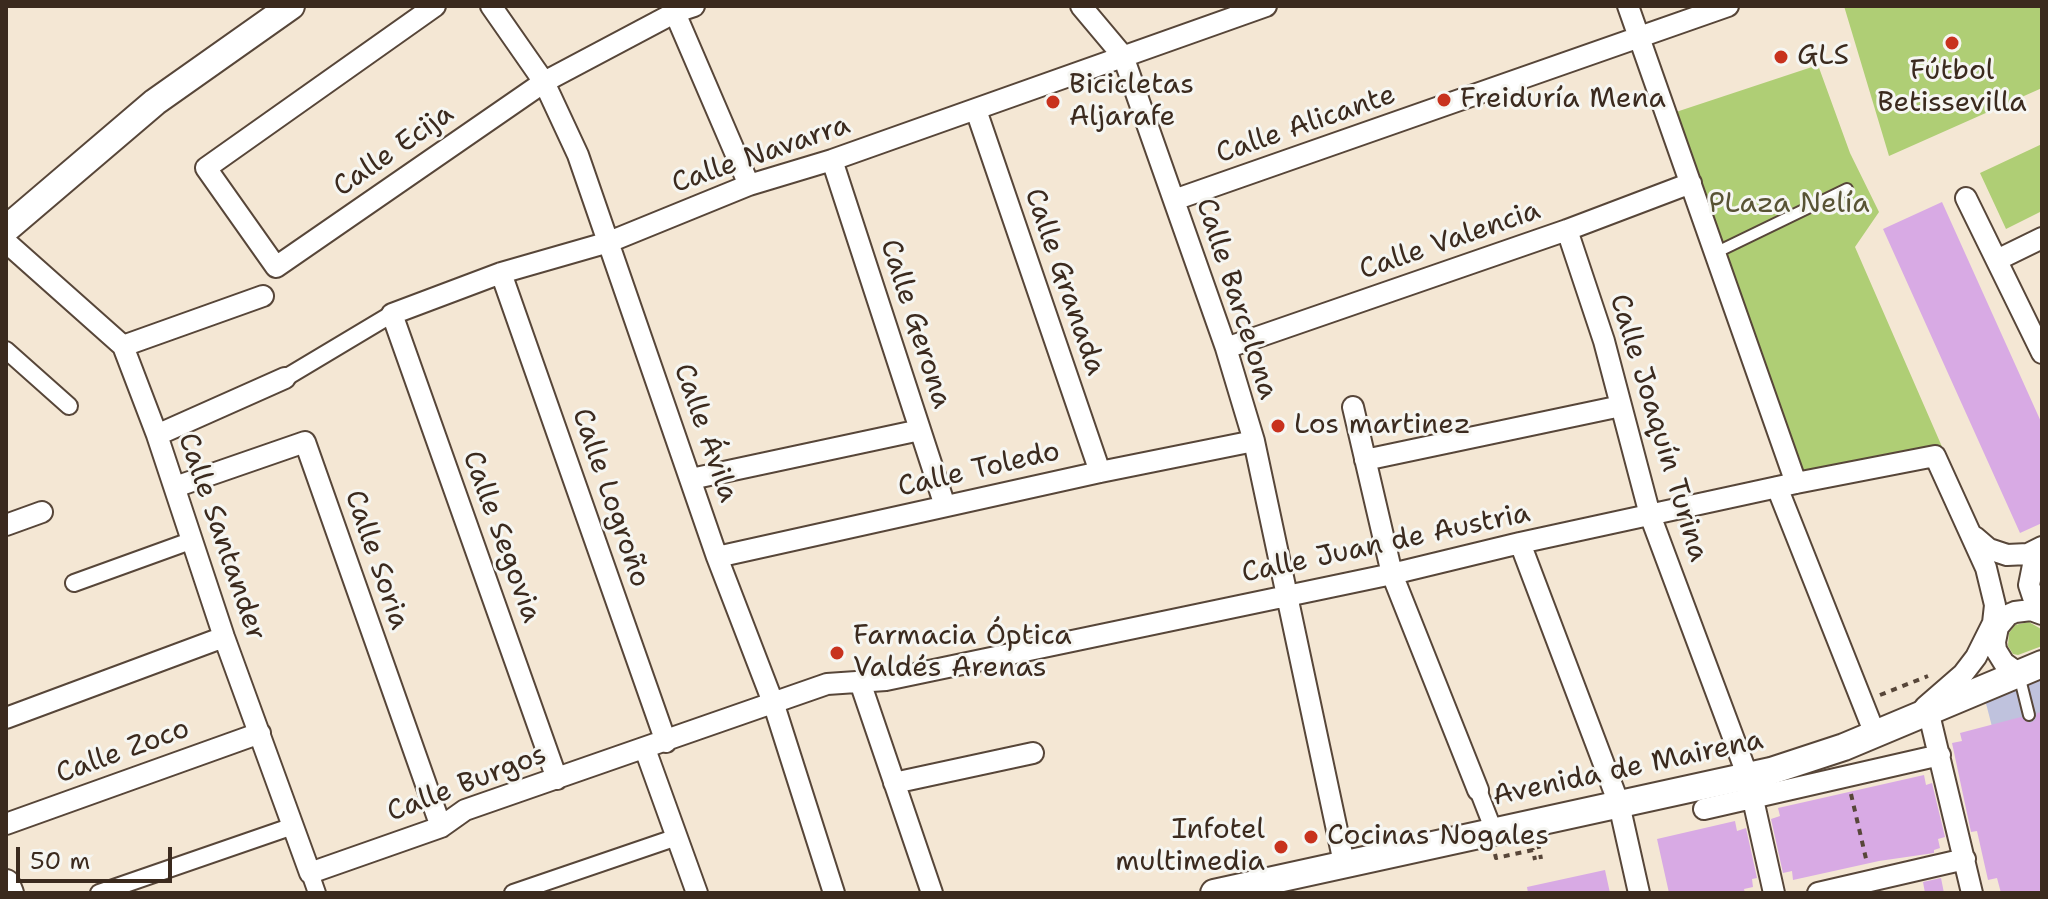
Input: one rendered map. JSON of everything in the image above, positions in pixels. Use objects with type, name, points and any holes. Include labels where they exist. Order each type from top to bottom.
[{"type":"street","points":[[6,229],[155,102],[291,6]]},
{"type":"street","name":"Calle Ecija","points":[[435,6],[206,168],[276,267],[544,82],[681,8]]},
{"type":"street","name":"Calle Ávila","points":[[491,6],[544,82],[578,155],[717,557],[774,705],[834,893]]},
{"type":"street","name":"Calle Barcelona","points":[[1081,6],[1123,56],[1226,348],[1254,441],[1344,863]]},
{"type":"street","name":"Calle Navarra","points":[[285,378],[392,314],[501,273],[609,242],[749,185],[832,160],[1266,6]]},
{"type":"street","points":[[1628,6],[1715,253],[1787,485],[1875,734]]},
{"type":"street","name":"Calle Alicante","points":[[1174,200],[1728,6]]},
{"type":"street","points":[[681,8],[749,185]]},
{"type":"street","name":"Calle Granada","points":[[976,110],[1100,472]]},
{"type":"street","name":"Calle Gerona","points":[[832,160],[945,506]]},
{"type":"street","name":"Calle Valencia","points":[[1226,348],[1567,230],[1691,183]]},
{"type":"street","points":[[1966,198],[2042,353]]},
{"type":"street","name":"Calle Joaquín Turina","points":[[1567,230],[1604,341],[1650,515],[1750,787],[1774,893]]},
{"type":"street","points":[[1997,260],[2042,238]]},
{"type":"street","name":"Calle Santander","points":[[6,242],[123,346],[317,893]]},
{"type":"street","name":"Calle Logroño","points":[[501,273],[666,742]]},
{"type":"street","points":[[123,346],[263,296]]},
{"type":"street","name":"Calle Segovia","points":[[392,314],[557,779]]},
{"type":"street","points":[[6,350],[69,406]]},
{"type":"street","points":[[157,435],[285,378]]},
{"type":"street","points":[[1365,460],[1621,406]]},
{"type":"street","points":[[1353,407],[1392,574],[1494,831]]},
{"type":"street","points":[[691,479],[920,430]]},
{"type":"street","name":"Calle Toledo","points":[[717,557],[1254,441]]},
{"type":"street","name":"Calle Soria","points":[[175,487],[305,442],[441,827]]},
{"type":"street","name":"Calle Juan de Austria","points":[[774,705],[827,684],[886,680],[1392,574],[1787,485],[1935,456],[1990,578],[1994,609]]},
{"type":"street","points":[[6,525],[42,512]]},
{"type":"street","points":[[1968,527],[1989,549],[2007,555],[2031,554]]},
{"type":"street","points":[[74,583],[193,540]]},
{"type":"street","points":[[1520,543],[1619,804],[1639,893]]},
{"type":"street","points":[[1903,721],[1963,674],[1986,639],[2000,586],[2031,554]]},
{"type":"street","points":[[2030,593],[2031,554]]},
{"type":"street","points":[[2031,554],[2030,593],[2042,613]]},
{"type":"street","points":[[1994,609],[1995,642],[1999,657],[2030,669]]},
{"type":"street","points":[[1995,642],[1998,627],[2008,615],[2023,610],[2042,613]]},
{"type":"street","points":[[6,718],[224,637]]},
{"type":"street","name":"Avenida de Mairena","points":[[1214,893],[1619,804],[1750,787],[2030,669]]},
{"type":"street","points":[[860,682],[932,893]]},
{"type":"street","name":"Calle Burgos","points":[[310,873],[441,827],[465,810],[774,705]]},
{"type":"street","points":[[1928,710],[1972,893]]},
{"type":"street","name":"Calle Zoco","points":[[6,824],[260,733]]},
{"type":"street","points":[[645,749],[697,893]]},
{"type":"street","points":[[894,783],[1033,753]]},
{"type":"street","points":[[1704,809],[1750,787],[1847,776],[1940,755]]},
{"type":"street","points":[[99,893],[293,826]]},
{"type":"street","points":[[513,893],[677,837]]},
{"type":"street","points":[[1818,893],[1965,859]]},
{"type":"street","points":[[6,883],[10,893]]},
{"type":"lane","points":[[1715,253],[1847,189]]},
{"type":"lane","points":[[2029,715],[2030,669]]},
{"type":"path","points":[[1862,703],[1930,675]]},
{"type":"path","points":[[1847,776],[1871,881]]},
{"type":"path","points":[[1538,841],[1541,859]]},
{"type":"shaded area","points":[[2042,664],[2042,893],[2035,893],[1982,688]]},
{"type":"green space","name":"Fútbol Betissevilla","points":[[1844,6],[2042,6],[2042,88],[1889,156]]},
{"type":"green space","name":"PLaza Nelía","points":[[1818,65],[1850,153],[1879,212],[1855,247],[1943,449],[1803,474],[1676,112]]},
{"type":"green space","points":[[2042,144],[2042,211],[2006,229],[1980,173]]},
{"type":"green space","points":[[2029,622],[2041,629],[2042,646],[2013,654],[2008,646],[2009,633],[2015,625]]},
{"type":"building","points":[[1942,202],[2042,424],[2042,523],[2020,533],[1883,229]]},
{"type":"building","points":[[2042,712],[2042,893],[2001,893],[1997,878],[1988,880],[1977,831],[1971,832],[1952,743],[1962,741],[1960,733],[2021,717],[2030,723],[2037,713]]},
{"type":"building","points":[[1924,775],[1926,785],[1932,783],[1945,837],[1938,839],[1940,848],[1934,853],[1879,861],[1793,880],[1792,871],[1783,873],[1771,819],[1780,816],[1778,808]]},
{"type":"building","points":[[1735,821],[1737,831],[1746,828],[1757,878],[1752,879],[1753,887],[1744,889],[1745,893],[1669,893],[1657,839]]},
{"type":"building","points":[[1605,870],[1610,893],[1528,893],[1527,887]]},
{"type":"building","points":[[1941,878],[1944,893],[1925,893],[1923,882]]},
{"type":"place","name":"Fútbol Betissevilla","points":[[1952,43]]},
{"type":"place","name":"GLS","points":[[1781,57]]},
{"type":"place","name":"Freiduría Mena","points":[[1444,100]]},
{"type":"place","name":"Bicicletas Aljarafe","points":[[1053,102]]},
{"type":"place","name":"Los martinez","points":[[1278,426]]},
{"type":"place","name":"Farmacia Óptica Valdés Arenas","points":[[837,653]]},
{"type":"place","name":"Cocinas Nogales","points":[[1311,837]]},
{"type":"place","name":"Infotel multimedia","points":[[1281,847]]}]
